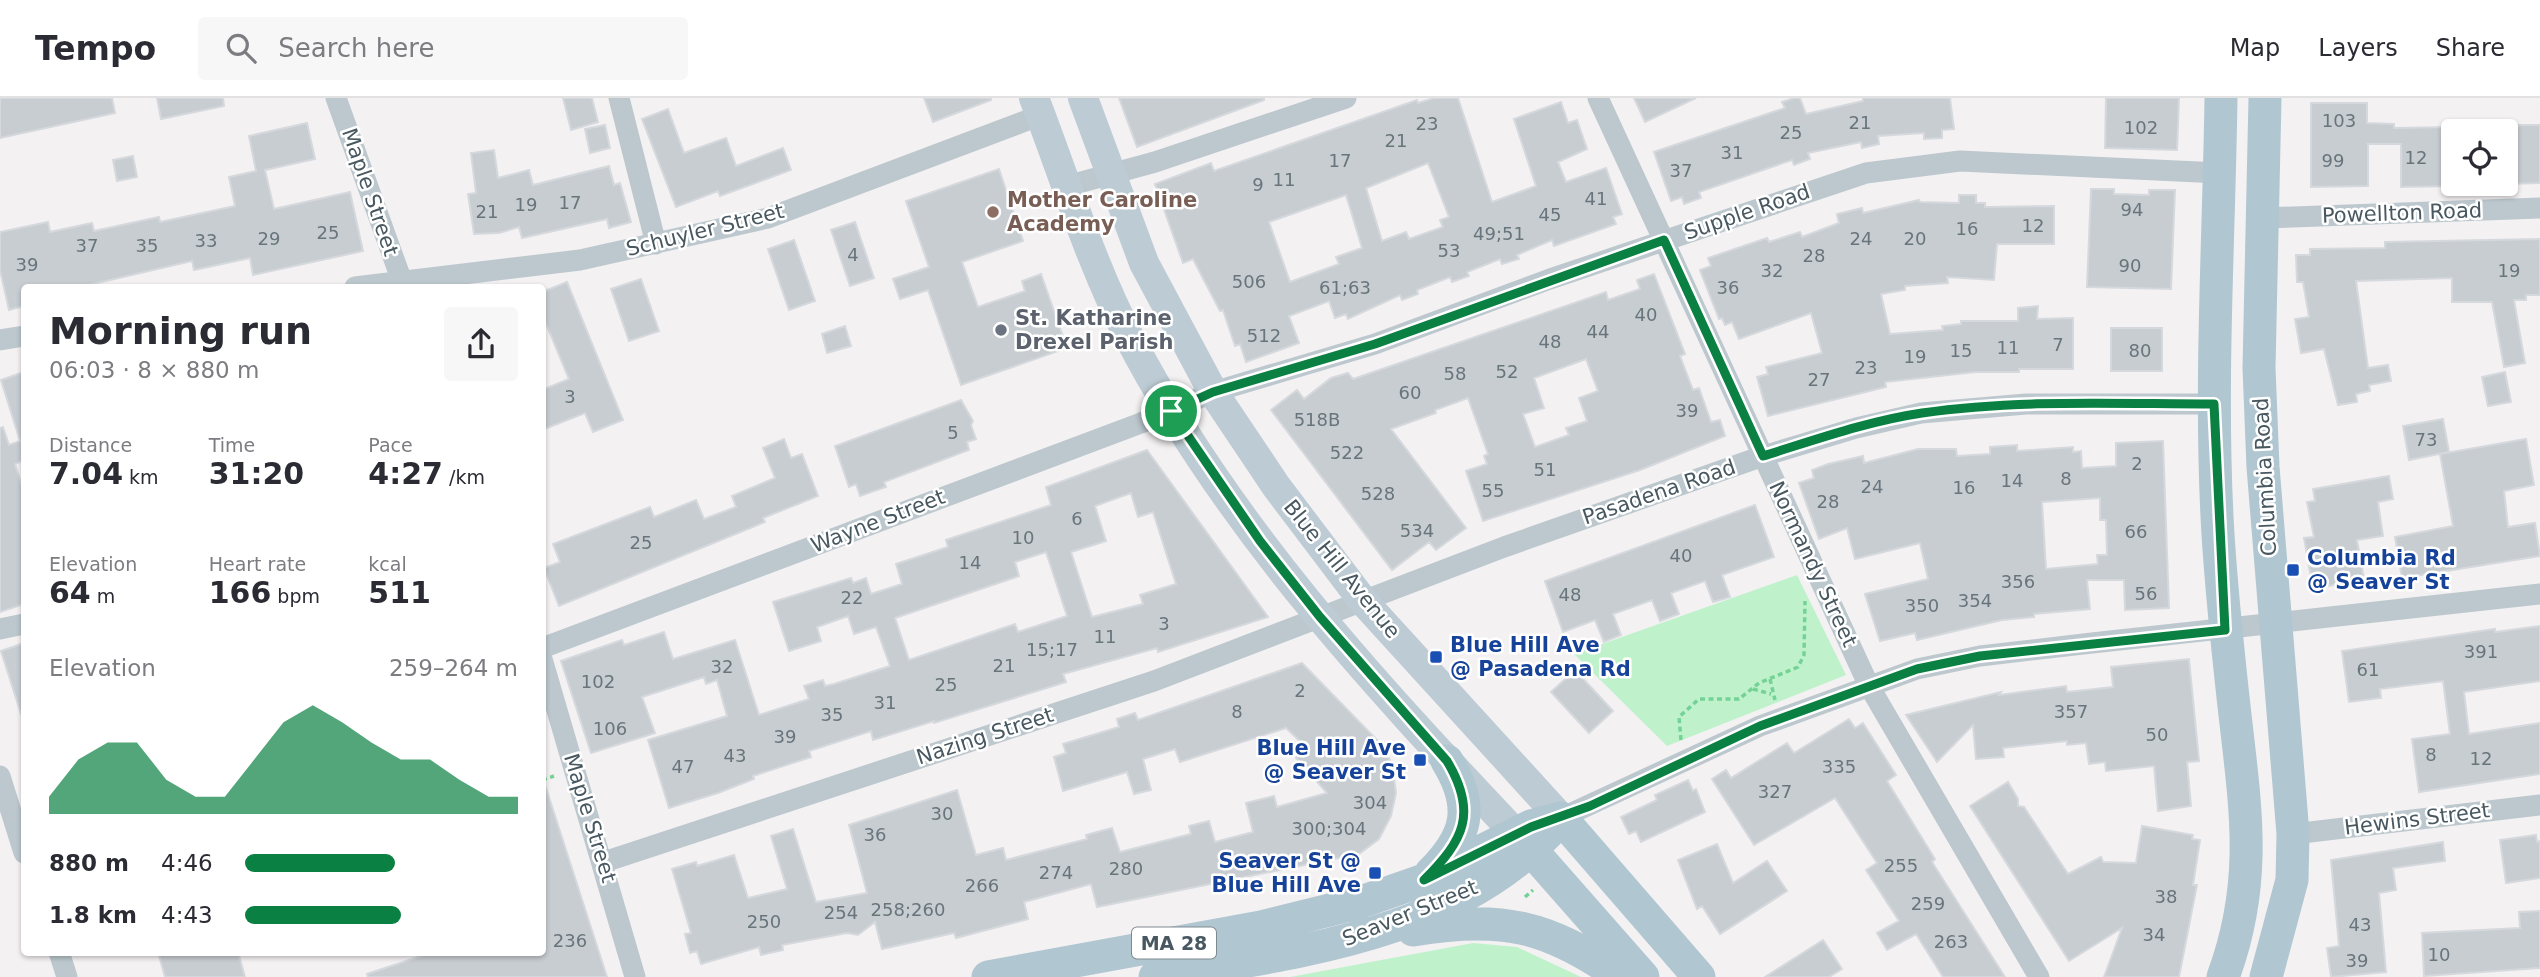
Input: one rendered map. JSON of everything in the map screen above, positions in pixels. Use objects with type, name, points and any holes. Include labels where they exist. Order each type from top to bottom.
[{"type":"main road","name":"Blue Hill Avenue","points":[[1083,98],[1144,263],[1213,392],[1276,486],[1363,601],[1560,818],[1699,977]]},
{"type":"main road","points":[[2221,98],[2214,404],[2225,630],[2248,830],[2243,909],[2223,977]]},
{"type":"main road","name":"Columbia Road","points":[[2265,98],[2259,368],[2262,454],[2293,834],[2292,880],[2266,977]]},
{"type":"main road","points":[[1037,106],[1067,187],[1130,338],[1171,411],[1260,541],[1320,617],[1643,977]]},
{"type":"main road","points":[[1424,880],[1457,844],[1464,819],[1462,792],[1447,761]]},
{"type":"main road","name":"Seaver Street","points":[[988,977],[1301,918],[1380,897],[1524,842],[1560,818]]},
{"type":"main road","name":"Seaver Street","points":[[1155,977],[1342,943],[1465,894],[1494,878],[1524,842]]},
{"type":"main road","name":"MA 28","points":[[1342,943],[1454,923],[1507,924],[1557,940],[1621,977]]},
{"type":"street","name":"Maple Street","points":[[336,98],[403,284]]},
{"type":"street","points":[[619,98],[656,244]]},
{"type":"street","points":[[1067,187],[1155,162],[1346,98]]},
{"type":"street","name":"Normandy Street","points":[[1598,98],[1869,686],[2039,977]]},
{"type":"street","name":"Schuyler Street","points":[[403,284],[579,260],[768,218],[1037,106]]},
{"type":"street","name":"Supple Road","points":[[1213,392],[1375,344],[1664,240],[1866,173],[1911,165],[1973,161],[2220,173]]},
{"type":"street","name":"Powellton Road","points":[[2264,218],[2540,208]]},
{"type":"street","points":[[0,340],[21,336]]},
{"type":"street","name":"Wayne Street","points":[[546,646],[1171,411],[1213,392]]},
{"type":"street","name":"Pasadena Road","points":[[1363,601],[1504,547],[1763,456],[1856,428],[1921,413],[2026,404],[2214,404]]},
{"type":"street","name":"Seaver Street","points":[[1560,818],[1760,726],[1917,669],[1980,656],[2540,594]]},
{"type":"street","name":"Nazing Street","points":[[604,862],[1154,681],[1363,601]]},
{"type":"street","points":[[0,629],[21,625]]},
{"type":"street","name":"Maple Street","points":[[546,672],[604,862],[635,977]]},
{"type":"street","points":[[0,776],[14,841]]},
{"type":"street","name":"Hewins Street","points":[[2293,834],[2540,804]]},
{"type":"street","points":[[60,956],[67,977]]},
{"type":"path","points":[[1682,742],[1679,717],[1699,699],[1739,699],[1770,679],[1798,667],[1804,655],[1805,601]]},
{"type":"path","points":[[1770,679],[1775,701]]},
{"type":"path","points":[[1753,689],[1772,694]]},
{"type":"path","points":[[1520,888],[1533,908]]},
{"type":"green space","points":[[1797,575],[1846,675],[1667,746],[1574,654]]},
{"type":"green space","points":[[1473,943],[1517,947],[1581,977],[1290,977]]},
{"type":"building","points":[[0,98],[112,98],[115,113],[0,138]]},
{"type":"building","points":[[157,98],[223,98],[224,106],[161,119]]},
{"type":"building","points":[[563,98],[592,98],[598,122],[571,130]]},
{"type":"building","points":[[924,98],[991,98],[991,100],[933,122]]},
{"type":"building","points":[[1119,98],[1264,98],[1264,100],[1137,147]]},
{"type":"building","points":[[1434,98],[1458,98],[1492,202],[1536,186],[1514,119],[1561,102],[1568,123],[1577,120],[1587,149],[1558,162],[1566,182],[1606,168],[1622,214],[1613,217],[1616,224],[1554,246],[1552,240],[1517,255],[1519,259],[1502,264],[1500,259],[1467,272],[1469,276],[1452,282],[1450,277],[1417,290],[1418,294],[1402,300],[1400,295],[1348,319],[1346,314],[1335,318],[1329,301],[1289,316],[1299,343],[1246,362],[1240,344],[1235,346],[1223,310],[1220,311],[1193,259],[1183,263],[1155,184],[1211,163],[1214,171],[1417,100],[1418,103]],"holes":[[[1428,163],[1449,217],[1440,220],[1443,227],[1409,239],[1406,232],[1382,241],[1366,188]],[[1346,195],[1362,248],[1336,257],[1339,264],[1290,282],[1269,222]]]},
{"type":"building","points":[[1634,98],[1696,98],[1645,122]]},
{"type":"building","points":[[1800,98],[1806,114],[1863,101],[1863,98],[1950,98],[1954,129],[1942,130],[1942,138],[1924,139],[1924,133],[1878,136],[1879,144],[1862,148],[1861,142],[1808,153],[1810,159],[1794,165],[1792,160],[1699,192],[1701,198],[1684,204],[1682,197],[1671,201],[1654,152],[1785,108],[1782,102]]},
{"type":"building","points":[[2106,98],[2179,98],[2177,150],[2105,148]]},
{"type":"building","points":[[2311,103],[2367,103],[2367,123],[2394,124],[2394,128],[2441,127],[2441,186],[2401,187],[2401,144],[2368,144],[2368,186],[2311,187]]},
{"type":"building","points":[[668,109],[684,153],[726,138],[736,166],[783,148],[791,170],[720,196],[718,191],[676,207],[642,119]]},
{"type":"building","points":[[307,123],[315,159],[265,170],[274,209],[350,192],[363,251],[253,275],[250,258],[194,270],[192,261],[93,284],[21,284],[21,307],[9,310],[0,270],[0,232],[48,222],[50,232],[92,223],[94,231],[159,217],[160,222],[235,206],[229,177],[256,171],[249,136]]},
{"type":"building","points":[[605,125],[610,148],[590,153],[585,129]]},
{"type":"building","points":[[2518,125],[2540,125],[2540,183],[2518,184]]},
{"type":"building","points":[[494,150],[498,178],[529,170],[533,185],[609,166],[614,185],[620,183],[631,222],[609,228],[607,219],[522,238],[519,227],[499,233],[474,234],[468,194],[476,193],[471,153]]},
{"type":"building","points":[[133,156],[137,177],[117,181],[113,160]]},
{"type":"building","points":[[999,169],[1023,241],[962,262],[978,307],[1025,291],[1022,281],[1041,274],[1067,348],[961,385],[928,290],[900,299],[893,279],[929,267],[906,201]]},
{"type":"building","points":[[2091,189],[2114,189],[2114,194],[2149,195],[2149,190],[2175,190],[2171,289],[2087,287]]},
{"type":"building","points":[[1959,195],[1976,195],[1976,203],[1985,203],[1985,207],[2054,206],[2054,244],[1997,244],[1994,280],[1947,277],[1948,283],[1905,286],[1905,290],[1881,294],[1890,334],[1943,330],[1942,326],[1961,324],[1961,321],[2018,321],[2018,308],[2038,306],[2037,319],[2073,318],[2073,369],[2019,369],[2019,372],[1976,372],[1885,382],[1886,387],[1768,416],[1757,377],[1768,374],[1766,367],[1822,353],[1811,313],[1739,339],[1732,322],[1725,325],[1722,318],[1719,319],[1700,270],[1711,266],[1708,258],[1767,238],[1769,242],[1800,232],[1802,237],[1839,223],[1837,214],[1862,208],[1863,213],[1919,200],[1959,203]]},
{"type":"building","points":[[855,222],[874,278],[850,286],[831,230]]},
{"type":"building","points":[[2540,239],[2540,295],[2526,295],[2526,300],[2514,300],[2525,363],[2504,367],[2492,302],[2452,302],[2452,278],[2356,281],[2368,368],[2388,365],[2391,381],[2369,385],[2370,391],[2356,394],[2357,402],[2338,405],[2324,349],[2301,353],[2295,319],[2309,317],[2303,282],[2297,282],[2296,255],[2310,255],[2310,249],[2385,248],[2385,242]]},
{"type":"building","points":[[794,240],[815,301],[789,310],[768,249]]},
{"type":"building","points":[[1654,274],[1685,354],[1680,356],[1693,390],[1699,388],[1711,422],[1720,420],[1725,436],[1640,470],[1483,521],[1466,471],[1487,464],[1484,456],[1488,454],[1468,398],[1435,410],[1436,413],[1391,429],[1466,528],[1436,550],[1429,542],[1392,570],[1271,410],[1297,390],[1304,399],[1331,378],[1348,373],[1353,379],[1606,292],[1608,300],[1640,289],[1637,280]],"holes":[[[1586,359],[1598,391],[1579,398],[1587,421],[1566,428],[1569,435],[1535,447],[1523,414],[1544,408],[1534,378]]]},
{"type":"building","points":[[641,279],[659,331],[629,341],[611,289]]},
{"type":"building","points":[[567,282],[623,420],[593,432],[585,413],[546,428],[546,388],[569,379],[546,324],[546,290]]},
{"type":"building","points":[[845,326],[851,346],[827,353],[822,334]]},
{"type":"building","points":[[2111,328],[2162,328],[2162,371],[2111,371]]},
{"type":"building","points":[[2505,372],[2511,402],[2488,406],[2482,377]]},
{"type":"building","points":[[21,373],[21,461],[15,464],[21,483],[21,605],[0,612],[0,428],[3,427],[9,445],[20,441],[1,380]]},
{"type":"building","points":[[961,400],[973,421],[971,425],[976,439],[967,442],[969,450],[884,482],[886,487],[860,496],[856,484],[849,487],[835,446]]},
{"type":"building","points":[[2443,419],[2449,452],[2409,460],[2403,426]]},
{"type":"building","points":[[784,439],[791,458],[802,454],[818,496],[763,518],[765,522],[559,606],[546,573],[546,567],[560,562],[553,544],[650,507],[654,517],[696,500],[704,519],[736,507],[732,496],[775,478],[763,448]]},
{"type":"building","points":[[2526,439],[2534,485],[2504,491],[2508,527],[2535,523],[2540,556],[2402,578],[2395,537],[2453,526],[2440,454]]},
{"type":"building","points":[[2163,441],[2169,608],[2125,610],[2124,580],[2087,580],[2090,609],[2034,614],[2034,617],[2002,620],[1917,640],[1915,633],[1880,641],[1865,594],[1928,579],[1920,543],[1855,559],[1847,528],[1819,539],[1799,483],[1814,478],[1812,470],[1828,464],[1863,456],[1864,463],[1918,449],[1956,449],[1957,456],[1990,454],[1990,447],[2017,445],[2017,451],[2073,447],[2073,452],[2081,451],[2082,468],[2116,466],[2116,443]],"holes":[[[2100,498],[2100,520],[2106,520],[2107,555],[2097,555],[2098,564],[2046,569],[2042,502]]]},
{"type":"building","points":[[1147,450],[1268,617],[1158,652],[1157,648],[1063,674],[1066,682],[934,723],[873,740],[871,731],[809,751],[811,757],[753,776],[754,779],[718,793],[669,808],[648,740],[727,716],[717,680],[706,684],[704,677],[642,697],[655,733],[591,753],[561,661],[622,640],[624,645],[664,632],[673,659],[735,640],[759,715],[809,699],[804,686],[823,680],[825,686],[834,684],[890,666],[876,627],[854,634],[848,616],[817,627],[821,641],[789,651],[773,602],[851,578],[853,583],[866,578],[871,594],[902,584],[896,564],[948,547],[946,540],[1051,505],[1046,487]],"holes":[[[1131,493],[1138,517],[1153,512],[1176,584],[1140,595],[1143,604],[1092,617],[1071,552],[1106,541],[1095,506]],[[1046,552],[1067,616],[1018,632],[1015,624],[909,660],[895,618],[1019,576],[1015,562]]]},
{"type":"building","points":[[2389,476],[2393,499],[2378,502],[2383,536],[2357,540],[2364,579],[2313,589],[2304,538],[2314,537],[2307,502],[2315,501],[2313,489]]},
{"type":"building","points":[[1755,505],[1774,557],[1722,575],[1730,597],[1713,602],[1705,581],[1671,593],[1679,614],[1660,621],[1652,600],[1613,614],[1621,635],[1604,642],[1595,620],[1563,632],[1545,581]]},
{"type":"building","points":[[2540,626],[2540,681],[2464,692],[2469,734],[2540,723],[2540,774],[2419,792],[2412,739],[2450,734],[2443,681],[2380,689],[2381,698],[2349,702],[2342,651],[2495,629],[2495,632]]},
{"type":"building","points":[[21,644],[21,714],[1,651]]},
{"type":"building","points":[[2189,659],[2199,761],[2187,762],[2191,806],[2158,811],[2154,766],[2106,771],[2105,762],[2089,764],[2086,743],[2067,745],[2067,741],[2003,748],[2004,757],[1976,759],[1973,725],[1937,762],[1906,715],[2001,692],[1999,695],[2066,686],[2067,692],[2113,687],[2111,667]]},
{"type":"building","points":[[1302,663],[1382,745],[1392,764],[1396,793],[1391,816],[1379,839],[1359,854],[1097,907],[1091,884],[1024,902],[1028,919],[956,938],[954,933],[882,949],[875,922],[858,935],[847,933],[782,945],[783,950],[761,955],[759,947],[701,964],[697,951],[690,953],[685,934],[691,933],[672,869],[696,862],[697,866],[734,855],[748,898],[787,889],[771,836],[793,829],[816,902],[867,893],[849,825],[957,790],[976,855],[1003,848],[1006,860],[1087,839],[1086,835],[1112,828],[1120,852],[1191,834],[1189,826],[1209,821],[1215,842],[1253,832],[1246,803],[1274,796],[1277,807],[1327,793],[1296,758],[1306,747],[1286,728],[1180,762],[1175,749],[1143,759],[1151,790],[1134,794],[1127,772],[1063,791],[1054,757],[1066,753],[1063,744],[1119,727],[1117,719],[1135,713],[1138,720]]},
{"type":"building","points":[[1575,670],[1613,711],[1589,733],[1551,692]]},
{"type":"building","points":[[1849,719],[1855,728],[1863,723],[1896,775],[1887,781],[1935,859],[1932,862],[2005,977],[1943,977],[1916,934],[1887,950],[1877,933],[1899,921],[1866,870],[1877,863],[1835,798],[1754,845],[1712,779],[1726,770],[1731,778],[1787,743],[1794,753]]},
{"type":"building","points":[[1688,780],[1693,791],[1696,789],[1705,812],[1641,842],[1636,831],[1629,834],[1621,817],[1657,800],[1655,795]]},
{"type":"building","points":[[2008,782],[2018,799],[2018,806],[2024,807],[2068,874],[2101,857],[2103,862],[2136,863],[2142,826],[2193,835],[2192,839],[2200,840],[2193,885],[2197,885],[2179,977],[2104,977],[2122,928],[2069,961],[1970,806]]},
{"type":"building","points":[[546,788],[607,977],[368,977],[367,974],[421,956],[546,956]]},
{"type":"building","points":[[2536,835],[2537,842],[2540,841],[2540,878],[2506,883],[2500,840]]},
{"type":"building","points":[[2443,842],[2445,861],[2393,868],[2396,890],[2379,893],[2386,972],[2331,977],[2327,948],[2339,946],[2331,860]]},
{"type":"building","points":[[1717,844],[1733,883],[1767,861],[1787,891],[1720,934],[1702,906],[1697,909],[1678,860]]},
{"type":"building","points":[[2540,911],[2540,968],[2424,976],[2422,933],[2520,928],[2519,912]]},
{"type":"building","points":[[1823,940],[1842,969],[1829,977],[1765,977]]},
{"type":"building","points":[[159,956],[239,956],[245,977],[165,977]]},
{"type":"place","name":"Mother Caroline Academy","points":[[993,212]]},
{"type":"place","name":"St. Katharine Drexel Parish","points":[[1001,330]]},
{"type":"place","name":"Columbia Rd @ Seaver St","points":[[2293,570]]},
{"type":"place","name":"Blue Hill Ave @ Pasadena Rd","points":[[1436,657]]},
{"type":"place","name":"Blue Hill Ave @ Seaver St","points":[[1420,760]]},
{"type":"place","name":"Seaver St @ Blue Hill Ave","points":[[1375,873]]},
{"type":"route","points":[[1664,240],[1763,456],[1856,428],[1921,413],[2026,404],[2214,404],[2217,516],[2225,630],[1980,656],[1917,669],[1760,726],[1590,806],[1531,827],[1424,880],[1457,844],[1465,810],[1458,779],[1447,761],[1320,617],[1260,541],[1171,411],[1213,392],[1375,344],[1664,240]]}]
